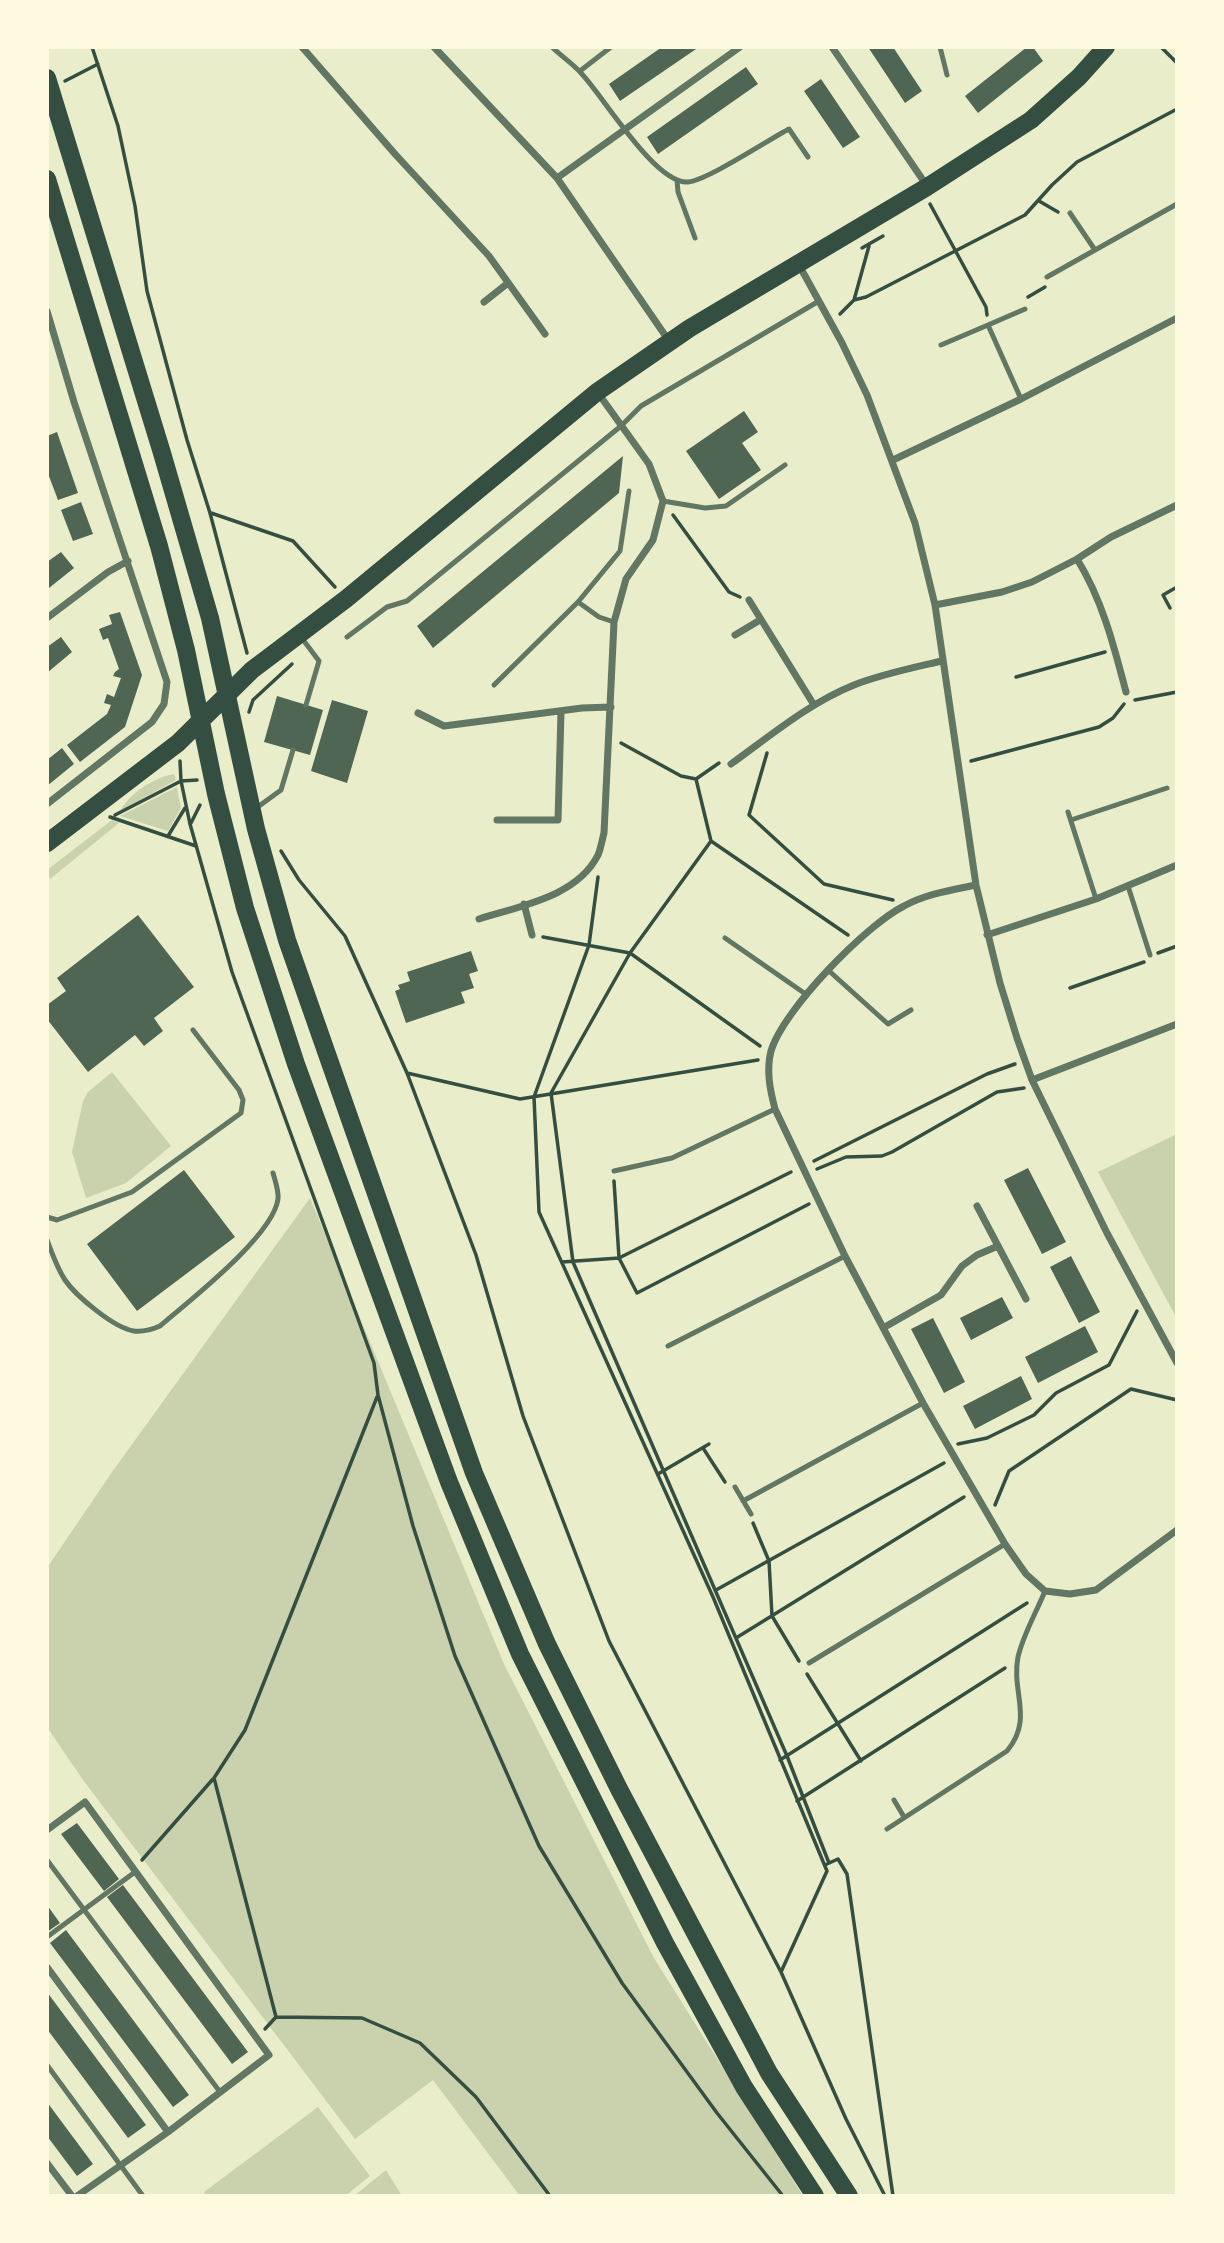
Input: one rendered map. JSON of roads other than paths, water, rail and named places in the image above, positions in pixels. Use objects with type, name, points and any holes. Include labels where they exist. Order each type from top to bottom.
[{"type":"main road","points":[[47,843],[178,743],[252,670],[346,599],[597,392],[669,341],[925,188],[1031,120],[1079,77],[1106,47]]},
{"type":"main road","points":[[49,83],[166,466],[209,618],[252,811],[287,940],[474,1473],[547,1644],[631,1814],[769,2073],[849,2196]]},
{"type":"main road","points":[[47,179],[159,546],[246,908],[296,1064],[449,1482],[520,1654],[665,1943],[744,2087],[814,2196]]},
{"type":"street","points":[[303,47],[395,155],[489,256],[545,334]]},
{"type":"street","points":[[434,47],[557,178],[669,341]]},
{"type":"street","points":[[557,178],[740,47]]},
{"type":"street","points":[[832,47],[925,188]]},
{"type":"street","points":[[797,263],[867,395],[915,523],[935,605],[976,885],[1000,983],[1025,1060],[1034,1084],[1107,1233],[1177,1363]]},
{"type":"street","points":[[484,302],[509,283]]},
{"type":"street","points":[[47,311],[74,402],[167,682],[164,704],[152,722],[47,804]]},
{"type":"street","points":[[893,460],[1021,399],[1177,318]]},
{"type":"street","points":[[479,919],[544,898],[575,882],[597,855],[604,833],[614,622],[626,579],[653,540],[663,501],[649,464],[597,392]]},
{"type":"street","points":[[935,605],[1002,592],[1032,582],[1077,559],[1111,537],[1177,505]]},
{"type":"street","points":[[1077,559],[1089,579],[1126,692]]},
{"type":"street","points":[[47,618],[108,572],[128,561]]},
{"type":"street","points":[[749,600],[814,705]]},
{"type":"street","points":[[735,635],[760,620]]},
{"type":"street","points":[[731,764],[814,705],[852,686],[942,661]]},
{"type":"street","points":[[418,713],[444,726],[611,707]]},
{"type":"street","points":[[497,820],[558,820],[561,712]]},
{"type":"street","points":[[987,935],[1096,898],[1177,865]]},
{"type":"street","points":[[976,885],[909,903],[856,940],[828,970],[781,1030],[771,1055],[770,1091],[775,1109],[845,1256],[923,1403],[1005,1544],[1026,1574],[1045,1591],[1070,1594],[1096,1590],[1177,1530]]},
{"type":"street","points":[[524,904],[532,935]]},
{"type":"street","points":[[1034,1084],[1177,1024]]},
{"type":"street","points":[[977,1206],[1026,1299]]},
{"type":"street","points":[[883,1328],[941,1295],[962,1266],[977,1255],[998,1246]]},
{"type":"street","points":[[47,1830],[85,1802],[269,2055],[77,2196]]},
{"type":"street","points":[[47,1967],[167,2132]]},
{"type":"street","points":[[47,2163],[72,2196]]},
{"type":"lane","points":[[552,47],[580,71],[645,156],[664,174],[677,180],[689,182],[705,177],[789,129],[808,156]]},
{"type":"lane","points":[[580,71],[611,47]]},
{"type":"lane","points":[[940,47],[947,75]]},
{"type":"lane","points":[[677,180],[678,192],[695,238]]},
{"type":"lane","points":[[1047,277],[1177,204]]},
{"type":"lane","points":[[1070,213],[1095,250]]},
{"type":"lane","points":[[347,637],[387,607],[407,601],[642,406],[819,301]]},
{"type":"lane","points":[[941,345],[1025,309]]},
{"type":"lane","points":[[988,325],[1021,399]]},
{"type":"lane","points":[[663,501],[705,508],[726,506],[785,465]]},
{"type":"lane","points":[[494,685],[578,603],[620,551],[629,491]]},
{"type":"lane","points":[[578,603],[599,617],[614,622]]},
{"type":"lane","points":[[299,635],[320,660],[306,705]]},
{"type":"lane","points":[[252,811],[281,790],[293,750]]},
{"type":"lane","points":[[1071,820],[1167,788]]},
{"type":"lane","points":[[1068,812],[1096,898]]},
{"type":"lane","points":[[1128,886],[1150,955]]},
{"type":"lane","points":[[725,938],[807,995]]},
{"type":"lane","points":[[828,970],[888,1024],[912,1010]]},
{"type":"lane","points":[[47,1217],[57,1220],[132,1192],[241,1113],[243,1100],[239,1090],[193,1030]]},
{"type":"lane","points":[[614,1171],[672,1158],[775,1109]]},
{"type":"lane","points":[[47,1240],[64,1279],[76,1293],[107,1317],[131,1331],[146,1331],[160,1326],[250,1247],[271,1216],[278,1199],[273,1172]]},
{"type":"lane","points":[[668,1346],[845,1256]]},
{"type":"lane","points":[[743,1501],[923,1403]]},
{"type":"lane","points":[[735,1487],[751,1514]]},
{"type":"lane","points":[[809,1664],[1005,1544]]},
{"type":"lane","points":[[887,1829],[1007,1751],[1016,1741],[1021,1714],[1018,1659],[1045,1591]]},
{"type":"lane","points":[[894,1800],[904,1817]]},
{"type":"lane","points":[[47,1860],[220,2092]]},
{"type":"lane","points":[[47,1937],[134,1871]]},
{"type":"lane","points":[[47,2065],[143,2196]]}]
